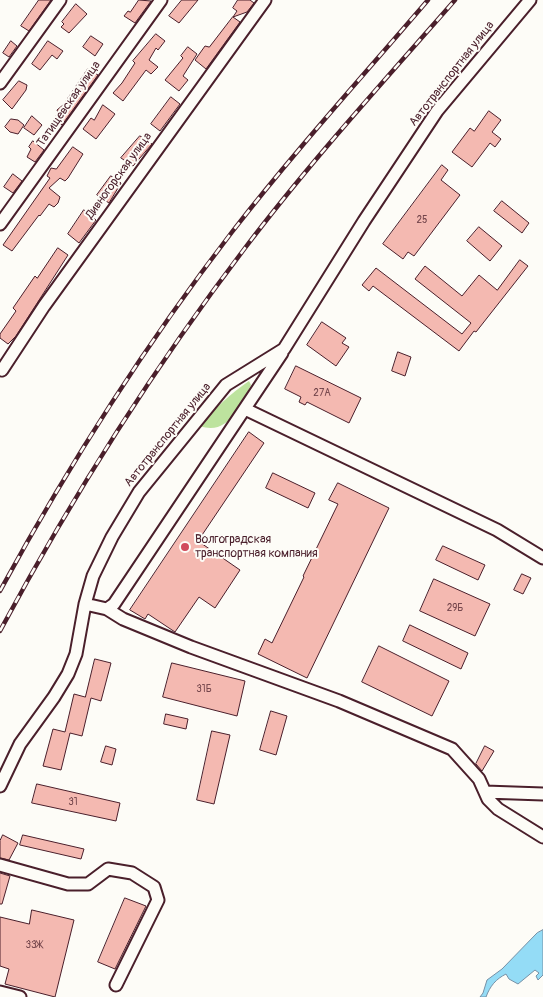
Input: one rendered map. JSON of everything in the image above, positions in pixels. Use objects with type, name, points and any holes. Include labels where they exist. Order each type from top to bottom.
[{"type":"street","points":[[0,83],[60,0]]},
{"type":"street","name":"Татищевская улица","points":[[0,224],[160,0]]},
{"type":"street","name":"Дивногорская улица","points":[[0,369],[2,370],[49,298],[264,0]]},
{"type":"street","name":"Автотранспортная улица","points":[[0,786],[20,744],[68,674],[76,654],[85,604],[93,576],[112,537],[139,492],[226,385],[284,349],[364,221],[437,110],[530,0]]},
{"type":"street","points":[[107,610],[114,604],[284,349]]},
{"type":"street","points":[[245,409],[497,530],[543,558]]},
{"type":"street","points":[[85,604],[107,610],[191,647],[339,701],[452,749],[479,779],[488,799],[498,809],[543,838]]},
{"type":"street","points":[[485,792],[543,794]]},
{"type":"street","points":[[0,865],[68,884],[88,884],[108,869],[132,873],[154,887],[158,900],[116,986]]},
{"type":"street","points":[[0,992],[20,997]]},
{"type":"green space","points":[[249,381],[251,385],[242,402],[226,423],[210,428],[200,426],[211,413]]},
{"type":"water","points":[[543,930],[543,975],[538,980],[536,976],[539,973],[535,970],[518,984],[509,979],[506,974],[494,983],[486,997],[480,997],[487,980],[502,969],[537,933]]},
{"type":"building","points":[[39,0],[51,0],[29,31],[21,26]]},
{"type":"building","points":[[139,0],[151,1],[135,23],[124,16],[128,11],[130,12]]},
{"type":"building","points":[[182,0],[198,0],[179,23],[169,16]]},
{"type":"building","points":[[238,0],[250,0],[254,3],[247,12],[233,17],[237,11],[233,8]]},
{"type":"building","points":[[76,4],[87,14],[69,33],[61,27],[64,24],[62,22]]},
{"type":"building","points":[[233,17],[240,22],[206,69],[195,60],[205,46],[209,47]]},
{"type":"building","points":[[156,34],[165,41],[158,50],[156,48],[149,60],[158,67],[151,74],[146,70],[123,101],[113,93],[135,63],[133,61]]},
{"type":"building","points":[[91,36],[103,44],[95,56],[83,47]]},
{"type":"building","points":[[11,41],[17,46],[9,57],[3,53]]},
{"type":"building","points":[[48,41],[63,51],[57,59],[52,55],[40,70],[32,64]]},
{"type":"building","points":[[188,47],[197,54],[183,76],[188,80],[179,91],[165,80],[183,58],[181,56]]},
{"type":"building","points":[[88,69],[98,75],[62,125],[54,119],[58,113],[57,110],[63,105]]},
{"type":"building","points":[[19,81],[27,85],[26,90],[12,109],[3,100]]},
{"type":"building","points":[[171,97],[180,104],[160,131],[151,124]]},
{"type":"building","points":[[103,105],[115,114],[96,139],[83,129],[91,118],[94,120]]},
{"type":"building","points":[[489,111],[501,120],[492,132],[501,139],[495,147],[490,143],[472,167],[452,152],[470,128],[474,131]]},
{"type":"building","points":[[32,116],[42,125],[34,135],[24,128]]},
{"type":"building","points":[[11,119],[18,120],[24,125],[18,134],[10,132],[5,127]]},
{"type":"building","points":[[140,136],[152,144],[133,166],[121,158]]},
{"type":"building","points":[[33,141],[44,150],[35,162],[27,157],[31,149],[29,147]]},
{"type":"building","points":[[73,147],[83,154],[65,181],[60,178],[49,188],[60,197],[58,203],[54,207],[49,204],[12,251],[3,245],[50,178],[47,176],[51,168],[56,169]]},
{"type":"building","points":[[442,165],[448,170],[441,180],[460,195],[414,256],[408,252],[403,259],[383,244]]},
{"type":"building","points":[[13,174],[22,181],[13,193],[4,187]]},
{"type":"building","points":[[111,176],[121,183],[109,203],[97,195]]},
{"type":"building","points":[[502,201],[529,223],[522,233],[494,211]]},
{"type":"building","points":[[84,210],[96,220],[79,243],[68,234]]},
{"type":"building","points":[[479,227],[502,246],[490,261],[467,241]]},
{"type":"building","points":[[58,248],[68,255],[16,336],[8,344],[0,338],[0,334],[16,311],[13,308],[35,276],[37,278]]},
{"type":"building","points":[[520,260],[528,266],[459,351],[373,286],[369,291],[362,285],[376,268],[462,334],[471,323],[415,279],[425,266],[462,296],[479,275],[497,290]]},
{"type":"building","points":[[322,322],[346,338],[342,343],[349,347],[336,366],[307,345]]},
{"type":"building","points":[[398,352],[411,357],[405,376],[392,371]]},
{"type":"building","points":[[296,366],[361,398],[349,423],[307,402],[305,405],[299,402],[301,397],[285,389]]},
{"type":"building","points":[[249,432],[264,443],[198,541],[240,570],[215,608],[199,597],[175,632],[148,614],[145,619],[130,610]]},
{"type":"building","points":[[273,473],[315,493],[308,508],[266,488]]},
{"type":"building","points":[[338,483],[389,508],[307,678],[258,654],[265,639],[272,643],[304,577],[338,504],[329,500]]},
{"type":"building","points":[[443,546],[485,565],[478,580],[436,560]]},
{"type":"building","points":[[522,574],[531,578],[523,594],[514,590]]},
{"type":"building","points":[[434,579],[490,604],[475,636],[420,611]]},
{"type":"building","points":[[410,625],[468,653],[461,669],[403,641]]},
{"type":"building","points":[[379,646],[449,681],[432,716],[362,682]]},
{"type":"building","points":[[95,659],[111,663],[101,701],[91,698],[82,736],[70,733],[61,770],[43,766],[53,729],[65,732],[74,694],[85,697]]},
{"type":"building","points":[[172,663],[245,681],[237,716],[163,697]]},
{"type":"building","points":[[271,711],[287,716],[276,755],[260,750]]},
{"type":"building","points":[[166,714],[188,719],[186,729],[164,724]]},
{"type":"building","points":[[212,731],[230,735],[214,804],[197,800]]},
{"type":"building","points":[[106,746],[116,749],[112,765],[101,762]]},
{"type":"building","points":[[485,746],[494,751],[482,771],[476,764]]},
{"type":"building","points":[[37,784],[120,803],[116,821],[32,803]]},
{"type":"building","points":[[3,835],[18,843],[9,860],[0,858],[0,841]]},
{"type":"building","points":[[23,835],[84,849],[81,859],[20,845]]},
{"type":"building","points":[[0,873],[10,876],[2,904],[0,904]]},
{"type":"building","points":[[125,898],[146,906],[115,969],[98,962]]},
{"type":"building","points":[[32,910],[74,920],[55,997],[5,984],[9,969],[0,966],[0,917],[29,924]]},
{"type":"railway","points":[[0,591],[53,498],[109,407],[200,274],[279,173],[428,0]]},
{"type":"railway","points":[[0,631],[27,581],[115,435],[211,294],[295,184],[455,0]]},
{"type":"place","name":"Волгоградская транспортная компания","points":[[185,547]]}]
